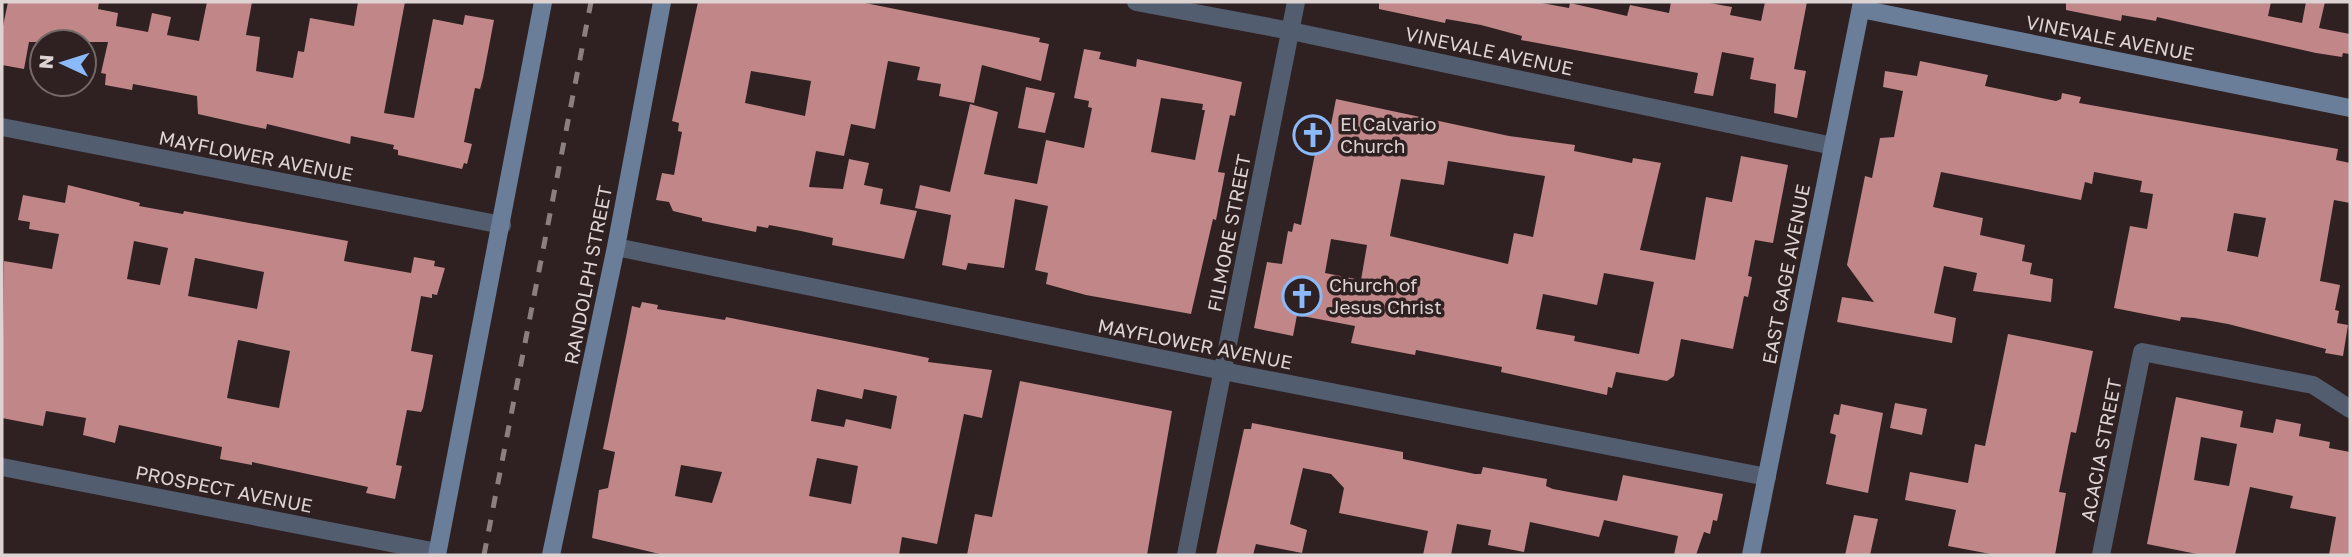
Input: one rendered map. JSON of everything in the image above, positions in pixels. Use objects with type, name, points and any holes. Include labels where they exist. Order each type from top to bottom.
[{"type":"street","points":[[437,554],[502,225],[542,2]]},
{"type":"street","name":"RANDOLPH STREET","points":[[551,555],[616,247],[662,2]]},
{"type":"street","name":"VINEVALE AVENUE","points":[[1136,2],[1291,31],[1833,146]]},
{"type":"street","name":"FILMORE STREET","points":[[1186,555],[1296,2]]},
{"type":"street","name":"VINEVALE AVENUE","points":[[1861,6],[2350,108]]},
{"type":"street","name":"EAST GAGE AVENUE","points":[[1751,555],[1861,6]]},
{"type":"street","name":"MAYFLOWER AVENUE","points":[[2,127],[502,225]]},
{"type":"street","name":"MAYFLOWER AVENUE","points":[[616,247],[1223,371],[1767,477]]},
{"type":"street","name":"ACACIA STREET","points":[[2101,555],[2142,352],[2313,385],[2350,409]]},
{"type":"street","name":"PROSPECT AVENUE","points":[[2,467],[437,554]]},
{"type":"building","points":[[8,2],[99,2],[98,9],[118,13],[116,26],[148,32],[152,13],[171,17],[167,35],[199,41],[207,2],[252,2],[246,35],[260,37],[256,71],[293,78],[298,51],[304,52],[310,18],[354,26],[358,2],[405,2],[384,113],[414,118],[433,19],[463,25],[465,15],[494,20],[483,78],[480,89],[475,88],[464,142],[472,144],[467,164],[464,163],[462,169],[398,155],[398,150],[393,149],[394,145],[351,136],[350,144],[267,124],[266,129],[198,114],[197,96],[133,84],[132,90],[105,85],[106,74],[101,73],[108,42],[98,42],[98,28],[28,28],[24,69],[2,65],[2,31]]},
{"type":"building","points":[[698,2],[860,2],[1040,38],[1039,42],[1049,44],[1041,81],[982,65],[974,103],[939,96],[941,84],[917,80],[920,67],[888,61],[875,129],[851,124],[844,156],[816,151],[809,187],[843,189],[849,159],[869,163],[864,185],[883,189],[880,204],[917,211],[904,259],[832,245],[833,238],[801,231],[769,225],[768,228],[757,226],[756,232],[702,221],[702,218],[673,211],[669,202],[656,200],[662,173],[674,175],[682,132],[678,131],[679,123],[672,121]],"holes":[[[751,71],[811,81],[805,116],[745,103]]]},
{"type":"building","points":[[1379,2],[1536,2],[1569,8],[1570,3],[1627,16],[1630,5],[1669,13],[1671,2],[1704,2],[1732,7],[1730,15],[1761,21],[1765,2],[1807,2],[1794,69],[1806,71],[1797,118],[1774,113],[1776,84],[1750,79],[1754,58],[1722,52],[1713,96],[1694,93],[1698,73],[1521,40],[1522,36],[1481,25],[1446,19],[1445,23],[1379,9]]},
{"type":"building","points":[[2066,2],[2271,2],[2268,16],[2302,23],[2306,2],[2325,2],[2319,28],[2350,34],[2350,54],[2343,53],[2342,57],[2316,53],[2157,17],[2156,21],[2122,15],[2121,21],[2066,10]]},
{"type":"building","points":[[1084,49],[1101,52],[1099,59],[1136,67],[1137,59],[1242,82],[1235,116],[1230,115],[1218,172],[1225,173],[1216,220],[1213,219],[1191,314],[1086,295],[1046,284],[1048,273],[1035,270],[1048,206],[1015,199],[1004,268],[968,263],[966,270],[942,265],[951,215],[915,208],[920,185],[950,192],[970,104],[998,112],[984,174],[1037,184],[1046,140],[1084,148],[1092,108],[1088,107],[1089,101],[1074,98]],"holes":[[[1161,98],[1203,104],[1202,110],[1205,110],[1195,160],[1151,152]]]},
{"type":"building","points":[[1920,61],[1988,75],[1985,86],[2056,101],[2061,99],[2062,93],[2081,97],[2079,103],[2338,149],[2336,160],[2350,163],[2350,203],[2334,200],[2320,281],[2340,285],[2335,310],[2339,311],[2337,323],[2348,325],[2343,356],[2325,353],[2326,349],[2228,324],[2181,317],[2180,321],[2114,308],[2130,226],[2147,229],[2153,194],[2140,192],[2142,181],[2094,172],[2092,184],[2085,182],[2081,200],[1941,172],[1933,207],[1983,218],[1980,235],[2025,245],[2022,261],[2032,263],[2030,274],[2053,279],[2051,302],[1973,291],[1977,273],[1944,266],[1934,313],[1956,318],[1952,343],[1837,322],[1842,297],[1874,302],[1847,265],[1865,176],[1872,178],[1880,138],[1894,137],[1903,91],[1883,87],[1885,71],[1917,76]],"holes":[[[2234,213],[2266,218],[2258,257],[2227,251]]]},
{"type":"building","points":[[1026,87],[1055,93],[1045,133],[1018,128]]},
{"type":"building","points":[[1336,99],[1509,136],[1575,145],[1574,151],[1632,163],[1633,158],[1661,163],[1640,250],[1695,260],[1706,197],[1732,202],[1741,156],[1788,165],[1773,243],[1755,240],[1748,276],[1752,277],[1748,297],[1744,296],[1733,349],[1681,339],[1674,376],[1667,381],[1616,372],[1612,388],[1608,387],[1607,395],[1501,372],[1502,367],[1416,350],[1415,355],[1351,343],[1355,326],[1297,315],[1293,336],[1254,328],[1267,262],[1282,264],[1288,231],[1292,232],[1294,223],[1301,225],[1318,138],[1328,140]],"holes":[[[1448,161],[1545,176],[1533,237],[1514,233],[1508,264],[1390,236],[1401,179],[1444,185]],[[1331,239],[1367,245],[1361,280],[1325,273]],[[1604,273],[1654,282],[1639,354],[1574,341],[1575,336],[1536,329],[1543,294],[1597,305]]]},
{"type":"building","points":[[68,185],[140,203],[139,206],[183,214],[184,211],[348,241],[344,261],[411,273],[414,257],[435,261],[434,266],[445,268],[437,295],[432,294],[432,298],[421,296],[411,351],[433,355],[423,408],[421,412],[407,410],[396,465],[402,466],[395,499],[366,493],[368,487],[252,462],[252,465],[220,459],[222,447],[119,425],[115,443],[83,435],[86,418],[46,411],[43,426],[2,418],[4,261],[52,269],[59,234],[29,229],[30,222],[18,220],[23,195],[65,203]],"holes":[[[134,241],[168,248],[160,285],[127,279]],[[195,258],[264,272],[257,309],[188,296]],[[238,340],[290,351],[279,408],[227,398]]]},
{"type":"building","points":[[642,302],[658,305],[657,309],[725,320],[726,317],[929,358],[928,362],[992,370],[982,418],[964,414],[937,544],[902,537],[899,555],[664,555],[592,538],[599,490],[608,488],[615,452],[603,449],[632,306],[640,308]],"holes":[[[817,389],[862,399],[864,389],[897,396],[891,429],[846,419],[844,427],[811,421]],[[817,458],[858,466],[851,504],[809,496]],[[681,465],[722,472],[712,503],[675,496]]]},
{"type":"building","points":[[2008,334],[2093,351],[2076,433],[2071,432],[2059,492],[2066,493],[2055,555],[1996,555],[1948,546],[1956,510],[1905,500],[1910,472],[1968,483],[1975,444],[1985,446]]},
{"type":"building","points":[[1020,381],[1172,411],[1147,555],[967,555],[975,514],[992,517]]},
{"type":"building","points":[[2176,397],[2243,411],[2240,427],[2273,433],[2276,419],[2301,424],[2299,436],[2330,442],[2329,448],[2350,452],[2350,555],[2329,555],[2336,517],[2290,508],[2293,496],[2250,487],[2235,555],[2202,555],[2147,544]],"holes":[[[2201,437],[2237,444],[2229,486],[2194,480]]]},
{"type":"building","points":[[1895,403],[1927,409],[1922,435],[1890,428]]},
{"type":"building","points":[[1841,404],[1883,413],[1868,493],[1826,484],[1836,435],[1830,433],[1834,414],[1839,415]]},
{"type":"building","points":[[1252,423],[1403,452],[1403,459],[1475,474],[1481,474],[1483,467],[1547,479],[1546,486],[1553,489],[1617,501],[1623,475],[1723,494],[1717,521],[1713,520],[1710,534],[1704,532],[1696,555],[1674,555],[1678,536],[1604,520],[1599,537],[1530,522],[1524,552],[1488,545],[1491,530],[1457,524],[1451,555],[1423,555],[1428,531],[1339,513],[1344,488],[1331,474],[1303,468],[1290,524],[1307,530],[1302,553],[1256,544],[1253,555],[1216,555],[1244,429],[1251,429]]},
{"type":"building","points":[[1854,515],[1878,519],[1870,555],[1845,555]]},
{"type":"railway","points":[[484,555],[591,2]]},
{"type":"place","name":"El Calvario Church","points":[[1313,135]]},
{"type":"place","name":"Church of Jesus Christ","points":[[1302,296]]}]
